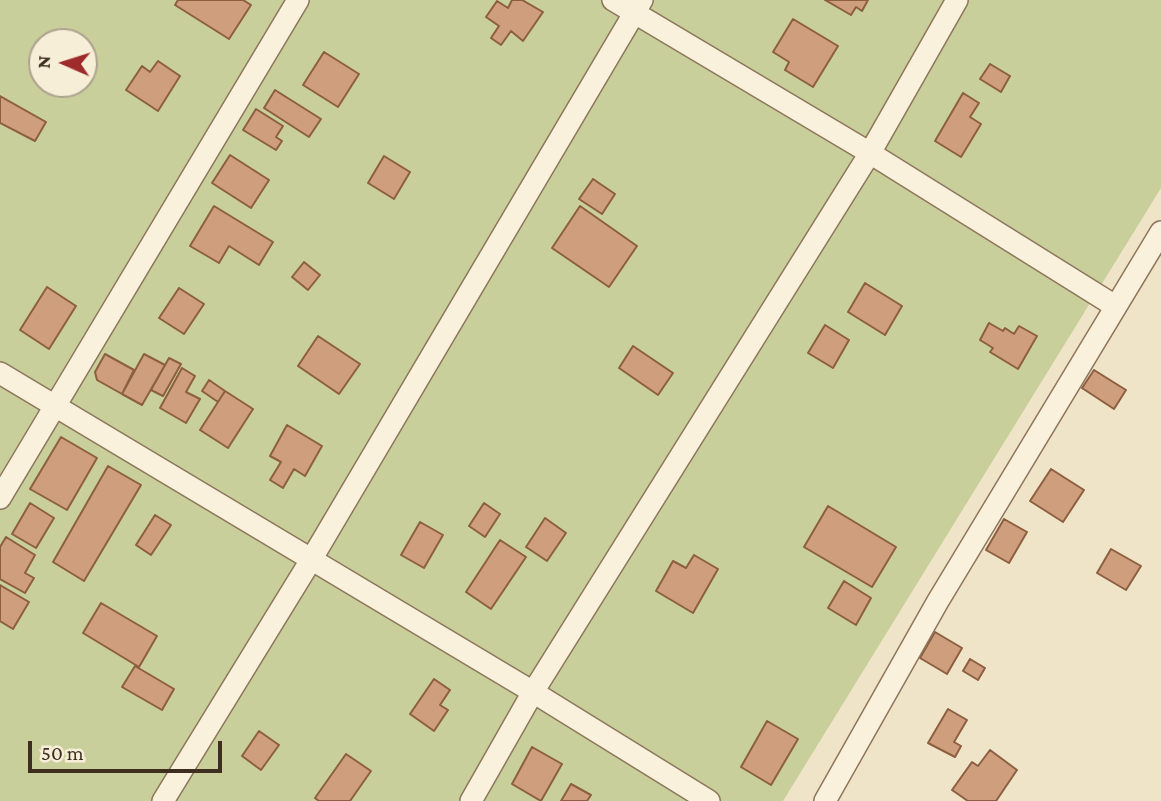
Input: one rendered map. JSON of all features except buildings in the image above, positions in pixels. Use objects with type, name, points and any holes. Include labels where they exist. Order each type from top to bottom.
[{"type":"street","points":[[0,498],[298,0]]},
{"type":"street","points":[[612,0],[638,7],[1115,306]]},
{"type":"street","points":[[471,801],[533,692],[870,153],[957,0]]},
{"type":"street","points":[[163,801],[311,560],[638,7]]},
{"type":"street","points":[[825,801],[939,601],[1161,232]]},
{"type":"street","points":[[0,373],[533,692],[709,801]]},
{"type":"green space","points":[[0,0],[1161,0],[1161,188],[783,801],[0,801]]}]
